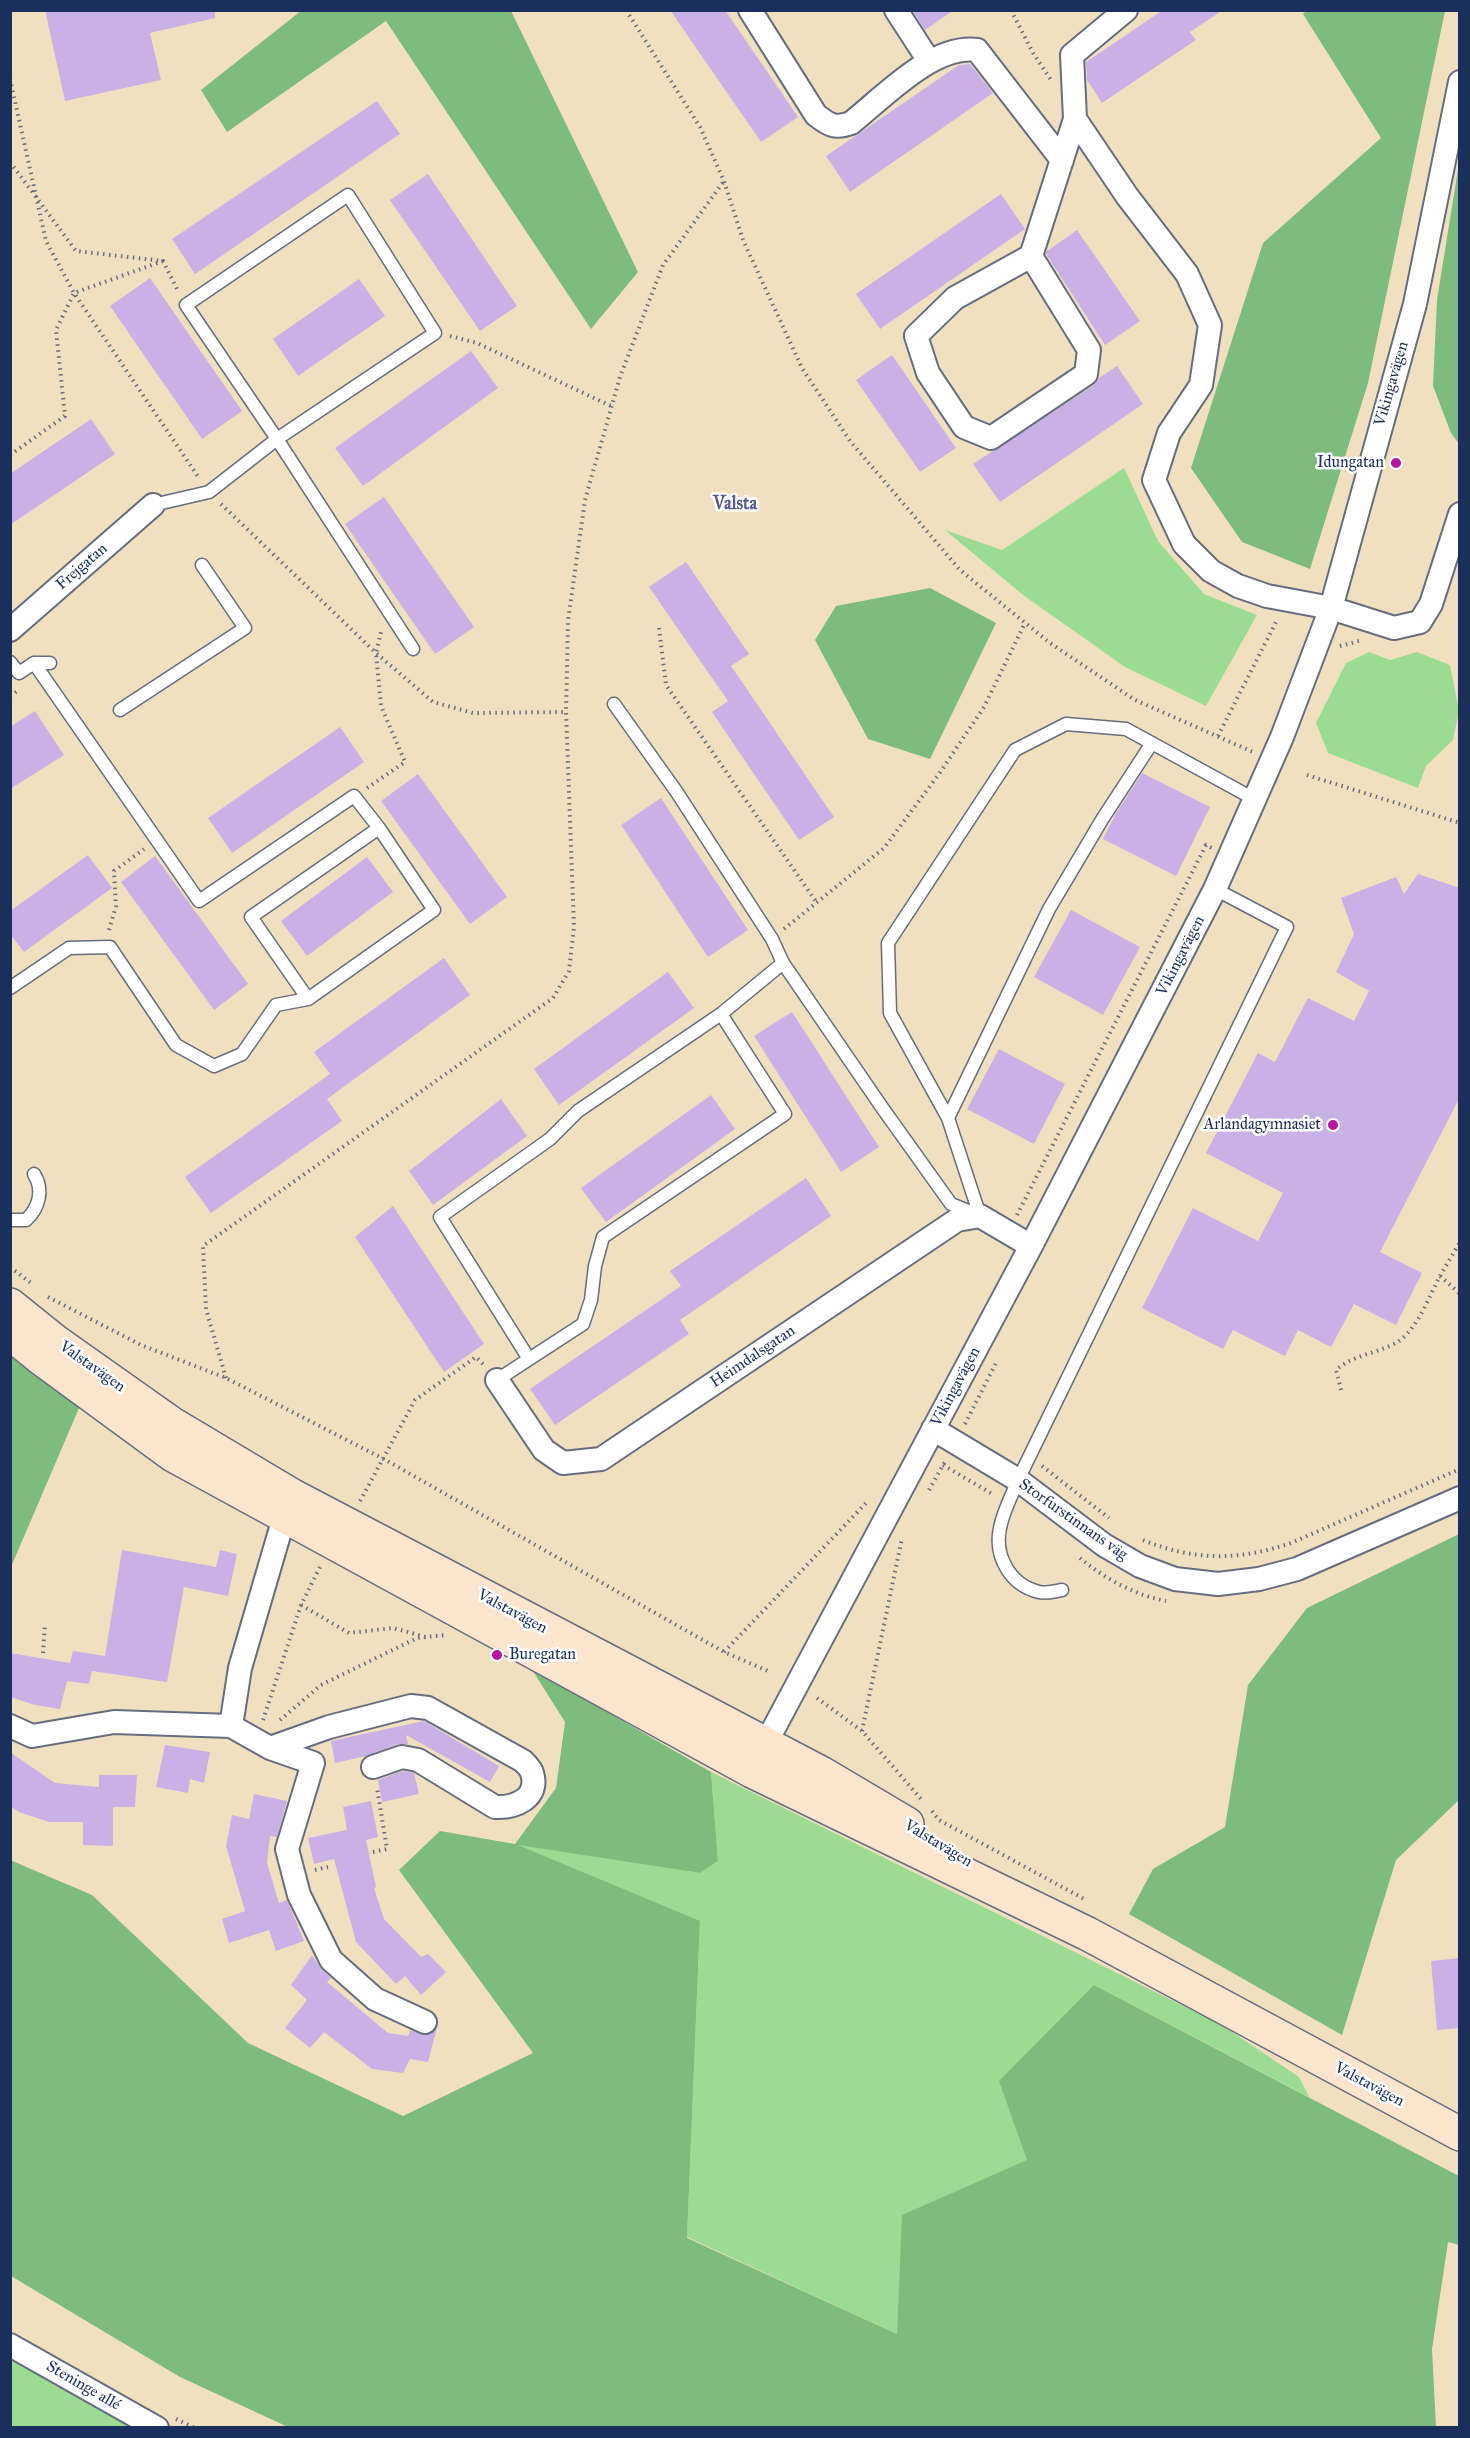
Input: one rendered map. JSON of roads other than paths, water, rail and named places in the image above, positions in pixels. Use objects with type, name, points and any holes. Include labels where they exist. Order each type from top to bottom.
[{"type":"street","points":[[750,10],[816,115],[829,126],[840,127],[851,123],[929,61],[964,49],[978,51],[1062,160]]},
{"type":"street","points":[[896,10],[929,61]]},
{"type":"street","points":[[1031,256],[1089,350],[1086,374],[991,438],[964,427],[928,373],[916,336],[956,298],[1031,256],[1076,119],[1072,55],[1126,10]]},
{"type":"street","name":"Vikingavägen","points":[[759,1757],[1032,1246],[1215,889],[1256,800],[1330,608],[1414,304],[1460,82]]},
{"type":"street","points":[[1076,119],[1127,196],[1187,274],[1210,325],[1201,385],[1169,434],[1154,480],[1184,544],[1211,571],[1238,586],[1286,600],[1330,608],[1394,628],[1420,622],[1431,604],[1460,514]]},
{"type":"street","name":"Frejgatan","points":[[10,630],[153,504]]},
{"type":"street","points":[[980,1216],[1032,1246]]},
{"type":"street","name":"Heimdalsgatan","points":[[497,1380],[544,1450],[563,1464],[601,1459],[957,1220],[980,1216]]},
{"type":"street","name":"Valstavägen","points":[[23,1296],[56,1342],[288,1505]]},
{"type":"street","name":"Valstavägen","points":[[10,1333],[173,1455],[288,1505],[759,1757],[821,1773],[1092,1919],[1460,2134]]},
{"type":"street","name":"Storfurstinnans väg","points":[[933,1429],[1018,1480],[1104,1545],[1140,1566],[1175,1579],[1218,1584],[1259,1579],[1297,1569],[1460,1498]]},
{"type":"street","points":[[231,1726],[240,1668],[288,1505]]},
{"type":"street","points":[[264,1744],[411,1706],[428,1708],[523,1761],[532,1773],[532,1789],[522,1803],[509,1808],[495,1807],[418,1760],[402,1757],[373,1767]]},
{"type":"street","points":[[10,1726],[32,1736],[114,1722],[231,1726],[264,1744],[313,1763],[286,1849],[299,1895],[331,1960],[375,1999],[425,2022]]},
{"type":"street","name":"Steninge allé","points":[[10,2345],[157,2427]]},
{"type":"lane","points":[[153,504],[209,492],[277,439],[435,333],[348,195],[186,305],[277,439],[413,649]]},
{"type":"lane","points":[[120,710],[245,628],[202,565]]},
{"type":"lane","points":[[10,662],[19,673],[34,663],[50,663]]},
{"type":"lane","points":[[10,988],[69,948],[110,947],[176,1045],[214,1066],[242,1054],[276,1005],[308,999],[434,910],[379,828],[354,796],[199,901],[34,663]]},
{"type":"lane","points":[[614,704],[675,791],[772,939],[783,963],[951,1204],[980,1216]]},
{"type":"lane","points":[[980,1216],[948,1118],[890,1012],[888,943],[1016,750],[1066,724],[1126,729],[1256,800]]},
{"type":"lane","points":[[948,1118],[1049,909],[1103,818],[1152,743]]},
{"type":"lane","points":[[308,999],[251,917],[379,828]]},
{"type":"lane","points":[[1062,1590],[1041,1593],[1026,1587],[1012,1577],[1003,1562],[998,1545],[1000,1527],[1018,1480],[1287,927],[1215,889]]},
{"type":"lane","points":[[529,1359],[440,1217],[550,1139],[578,1111],[721,1014],[783,963]]},
{"type":"lane","points":[[497,1380],[583,1324],[591,1300],[595,1266],[603,1237],[785,1114],[721,1014]]},
{"type":"lane","points":[[10,1220],[26,1220],[35,1212],[40,1189],[34,1174]]},
{"type":"place","name":"Idungatan","points":[[1396,463]]},
{"type":"place","name":"Arlandagymnasiet","points":[[1333,1125]]},
{"type":"place","name":"Buregatan","points":[[497,1655]]},
{"type":"district","name":"Valsta","points":[[735,505]]}]
